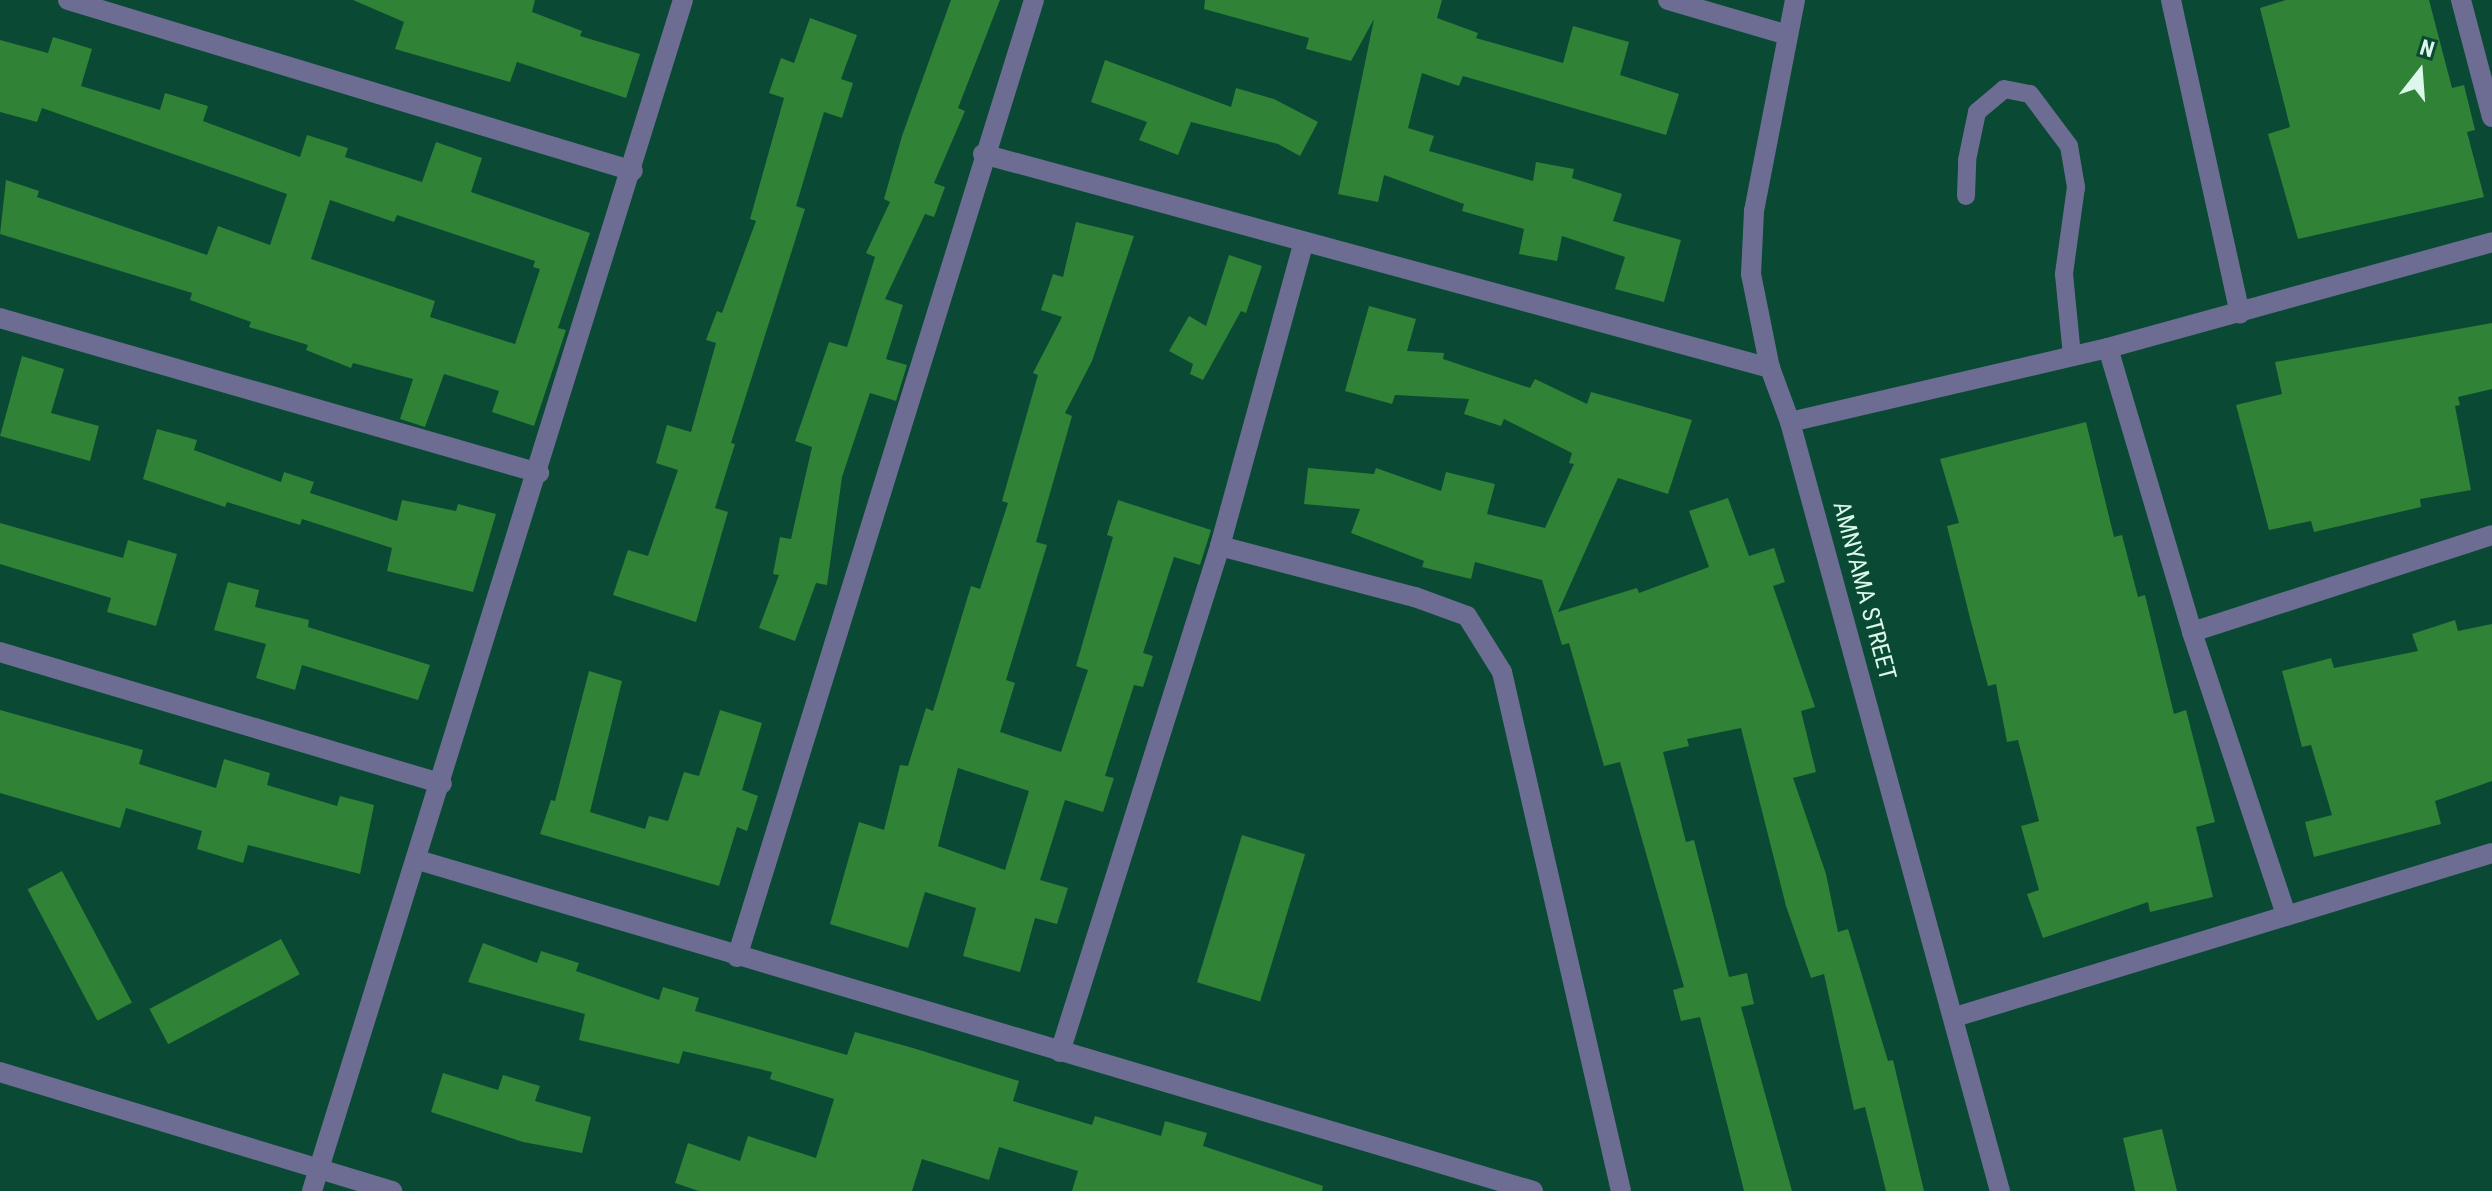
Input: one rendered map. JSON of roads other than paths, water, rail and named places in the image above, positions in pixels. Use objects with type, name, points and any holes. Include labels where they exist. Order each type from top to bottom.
[{"type":"street","points":[[68,0],[633,171]]},
{"type":"street","points":[[312,1191],[539,473],[683,0]]},
{"type":"street","points":[[737,957],[983,154],[1034,0]]},
{"type":"street","points":[[1668,0],[1784,34]]},
{"type":"street","name":"AMNYAMA STREET","points":[[1795,0],[1784,34],[1754,211],[1751,258],[1770,368],[1790,422],[1955,1017],[2000,1191]]},
{"type":"street","points":[[2171,0],[2240,313]]},
{"type":"street","points":[[2461,0],[2492,117]]},
{"type":"street","points":[[983,154],[1303,245],[1770,368]]},
{"type":"street","points":[[1790,422],[2108,348],[2492,242]]},
{"type":"street","points":[[1060,1052],[1220,546],[1303,245]]},
{"type":"street","points":[[0,318],[539,473]]},
{"type":"street","points":[[2108,348],[2192,632],[2286,915]]},
{"type":"street","points":[[2192,632],[2492,535]]},
{"type":"street","points":[[1220,546],[1415,597],[1467,616],[1502,672],[1621,1191]]},
{"type":"street","points":[[0,652],[442,784]]},
{"type":"street","points":[[1955,1017],[2492,853]]},
{"type":"street","points":[[418,860],[1533,1191]]},
{"type":"street","points":[[0,1072],[392,1191]]},
{"type":"lane","points":[[1966,196],[1967,160],[1977,112],[2004,89],[2030,94],[2069,146],[2074,174],[2074,226],[2064,274],[2072,355]]}]
